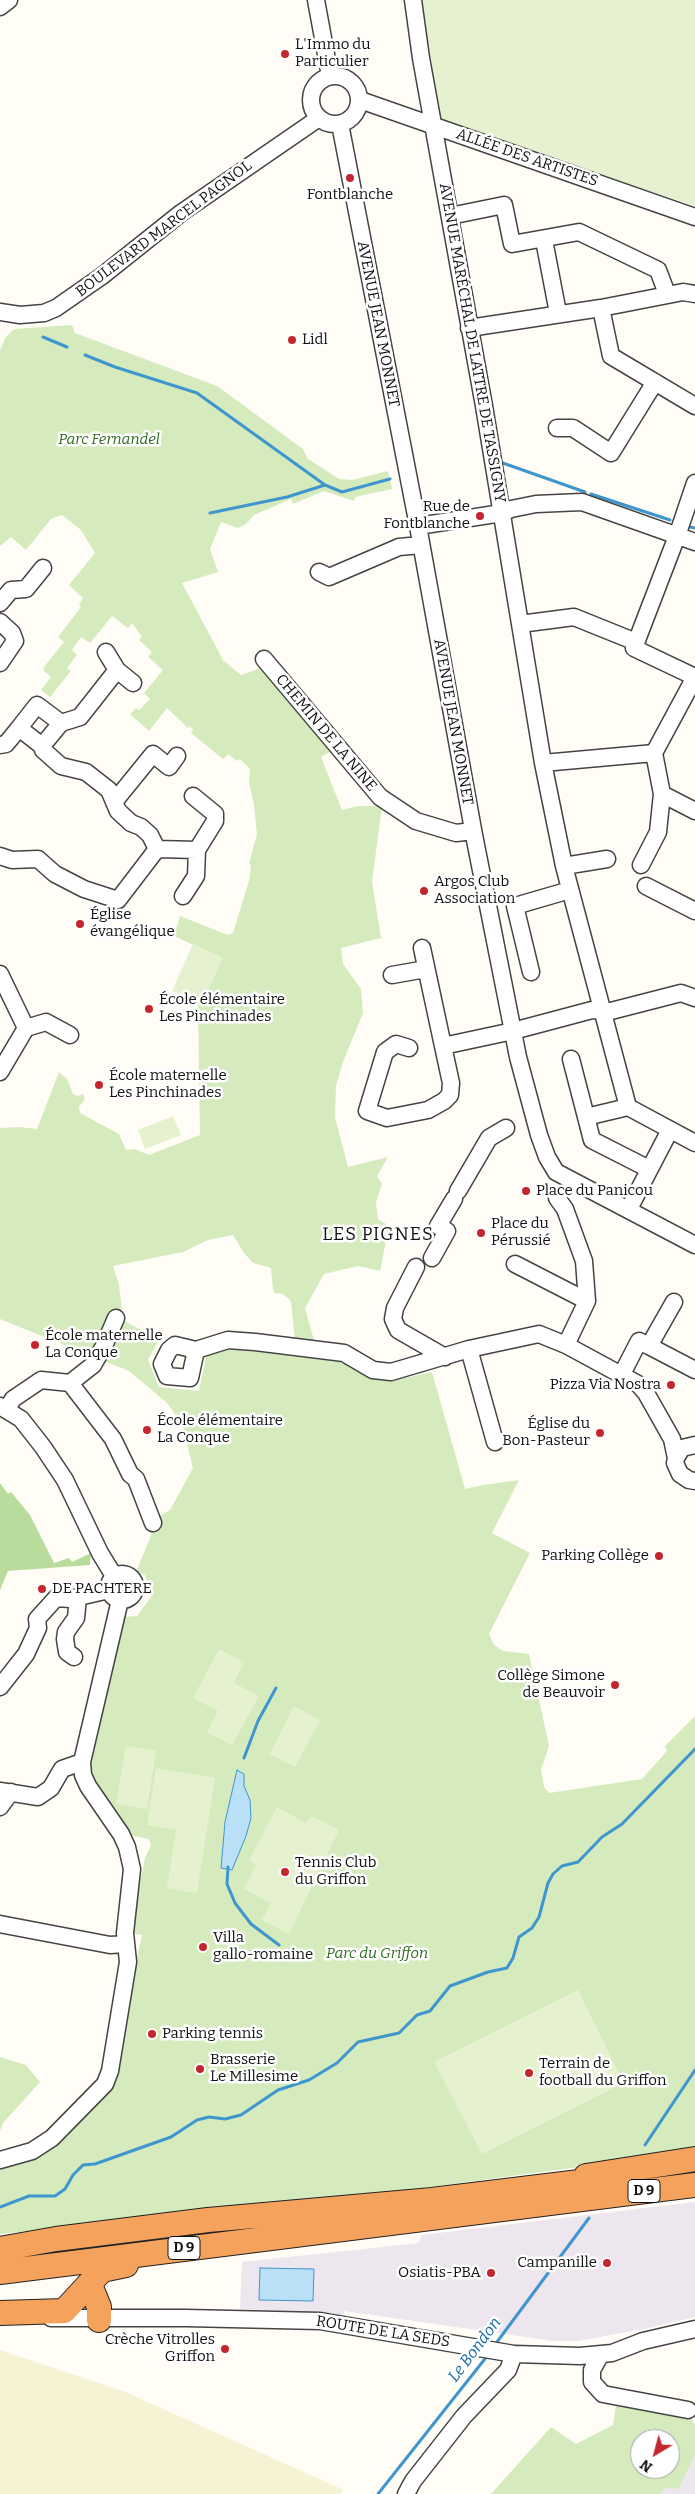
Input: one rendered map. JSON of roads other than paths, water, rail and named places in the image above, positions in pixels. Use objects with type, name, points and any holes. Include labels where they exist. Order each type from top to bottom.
[{"type":"highway","points":[[432,2200],[695,2159]]},
{"type":"highway","name":"D 9","points":[[0,2272],[364,2216],[432,2200],[695,2168]]},
{"type":"highway","name":"D 9","points":[[0,2256],[364,2216],[593,2197],[695,2185]]},
{"type":"highway","points":[[593,2197],[695,2189]]},
{"type":"highway","points":[[0,2248],[208,2220],[364,2216]]},
{"type":"highway","points":[[0,2313],[54,2313],[64,2311],[102,2270],[110,2267],[364,2216]]},
{"type":"highway","points":[[90,2285],[99,2313]]},
{"type":"street","points":[[0,7],[9,0]]},
{"type":"street","points":[[316,0],[330,76]]},
{"type":"street","name":"AVENUE MARÉCHAL DE LATTRE DE TASSIGNY","points":[[412,0],[502,513],[543,763]]},
{"type":"street","points":[[330,76],[347,79],[354,85],[360,100],[353,117],[340,124],[328,123],[319,118],[311,102],[313,90],[320,81],[330,76]]},
{"type":"street","name":"ALLÉE DES ARTISTES","points":[[360,100],[695,217]]},
{"type":"street","name":"BOULEVARD MARCEL PAGNOL","points":[[0,312],[20,315],[44,313],[56,308],[102,276],[181,213],[319,118]]},
{"type":"street","name":"AVENUE JEAN MONNET","points":[[340,124],[418,526],[473,831],[513,1031],[539,1135],[547,1157],[556,1172],[692,1242]]},
{"type":"street","points":[[450,216],[504,205],[512,244],[544,240],[580,232],[658,270],[667,294]]},
{"type":"street","points":[[544,240],[558,313]]},
{"type":"street","points":[[469,328],[601,308],[667,294],[683,292],[695,294]]},
{"type":"street","points":[[601,308],[612,356],[695,406]]},
{"type":"street","points":[[558,428],[573,428],[611,453],[655,382]]},
{"type":"street","points":[[641,865],[658,832],[662,794],[654,753],[695,677],[634,648],[695,483]]},
{"type":"street","points":[[418,526],[502,513],[511,508],[536,504],[582,502],[695,542]]},
{"type":"street","points":[[319,572],[328,576],[399,547],[421,545]]},
{"type":"street","points":[[0,603],[11,590],[26,589],[43,568]]},
{"type":"street","points":[[520,624],[574,617],[636,642]]},
{"type":"street","points":[[0,622],[12,633],[15,641],[0,663]]},
{"type":"street","points":[[106,652],[117,670],[133,683]]},
{"type":"street","name":"CHEMIN DE LA NINE","points":[[264,659],[380,797],[416,821],[444,831],[456,833],[473,831]]},
{"type":"street","points":[[42,746],[60,723],[80,717],[117,670]]},
{"type":"street","points":[[0,745],[6,744],[38,705],[60,723]]},
{"type":"street","points":[[19,728],[42,746],[43,750],[61,766],[86,772],[109,790],[118,811],[131,823],[150,834],[157,849]]},
{"type":"street","points":[[628,1107],[564,866],[543,763],[654,753]]},
{"type":"street","points":[[114,802],[153,754],[169,767],[177,756]]},
{"type":"street","points":[[662,794],[695,810]]},
{"type":"street","points":[[183,896],[196,876],[197,850],[215,821],[215,814],[193,796]]},
{"type":"street","points":[[157,849],[197,850]]},
{"type":"street","points":[[0,856],[12,860],[38,859],[55,874],[84,889],[118,900],[157,849]]},
{"type":"street","points":[[564,866],[607,859]]},
{"type":"street","points":[[646,886],[695,911]]},
{"type":"street","points":[[531,972],[515,906],[570,890]]},
{"type":"street","points":[[409,1048],[396,1044],[385,1052],[367,1111],[387,1118],[428,1110],[444,1102],[450,1095],[451,1084],[422,948]]},
{"type":"street","points":[[392,975],[426,969]]},
{"type":"street","points":[[0,974],[26,1028]]},
{"type":"street","points":[[443,1046],[513,1031],[592,1010],[611,1011],[681,993],[695,998]]},
{"type":"street","points":[[0,1072],[26,1028],[46,1022],[70,1035]]},
{"type":"street","points":[[571,1059],[592,1140],[649,1169]]},
{"type":"street","points":[[586,1117],[628,1107],[695,1142]]},
{"type":"street","points":[[432,1258],[447,1231],[438,1226],[489,1138],[506,1128]]},
{"type":"street","points":[[632,1203],[670,1130]]},
{"type":"street","points":[[557,1198],[565,1209],[584,1261],[587,1301],[566,1345]]},
{"type":"street","points":[[515,1264],[587,1301]]},
{"type":"street","points":[[416,1267],[395,1308],[393,1320],[398,1330],[445,1357]]},
{"type":"street","points":[[649,1346],[674,1302]]},
{"type":"street","points":[[0,2160],[32,2151],[52,2138],[105,2084],[110,2071],[128,1962],[124,1933],[132,1869],[127,1847],[122,1834],[88,1786],[83,1775],[82,1762],[115,1589],[65,1480],[21,1419],[4,1408],[13,1399],[41,1380],[70,1383],[93,1365],[104,1346],[116,1318]]},
{"type":"street","points":[[196,1350],[228,1340],[255,1342],[344,1353],[382,1372],[391,1372],[470,1349],[539,1334],[566,1345],[638,1384],[688,1443],[676,1458],[676,1469],[693,1483]]},
{"type":"street","points":[[622,1374],[639,1341],[695,1370]]},
{"type":"street","points":[[470,1349],[495,1442]]},
{"type":"street","points":[[70,1383],[113,1439],[130,1474],[139,1485],[153,1523]]},
{"type":"street","points":[[0,1687],[26,1654],[38,1628],[37,1619],[56,1598],[78,1597],[115,1589]]},
{"type":"street","points":[[74,1657],[67,1652],[65,1639],[66,1632],[76,1618],[78,1597]]},
{"type":"street","points":[[0,1807],[6,1792],[38,1797],[51,1788],[62,1770],[82,1762]]},
{"type":"street","points":[[0,1924],[110,1944],[126,1944]]},
{"type":"street","name":"ROUTE DE LA SEDS","points":[[0,2307],[68,2307],[99,2313]]},
{"type":"street","name":"ROUTE DE LA SEDS","points":[[0,2318],[99,2313],[186,2318],[320,2321],[510,2353],[580,2356],[612,2353],[643,2341],[695,2329]]},
{"type":"street","points":[[406,2494],[413,2481],[464,2416],[508,2370],[510,2353]]},
{"type":"street","points":[[602,2354],[592,2370],[592,2382],[603,2394],[688,2410]]},
{"type":"water","points":[[237,1770],[244,1774],[244,1786],[250,1800],[251,1818],[232,1870],[221,1868],[225,1822]]},
{"type":"water","points":[[260,2268],[314,2269],[313,2301],[259,2300]]},
{"type":"waterway","points":[[43,337],[67,347]]},
{"type":"waterway","points":[[85,355],[115,367],[197,393],[325,485],[342,492],[390,479]]},
{"type":"waterway","points":[[500,462],[585,492]]},
{"type":"waterway","points":[[210,513],[287,497],[325,485]]},
{"type":"waterway","points":[[591,494],[670,520]]},
{"type":"waterway","points":[[690,527],[695,528]]},
{"type":"waterway","points":[[244,1758],[258,1721],[276,1688]]},
{"type":"waterway","points":[[0,2207],[29,2196],[55,2196],[65,2189],[73,2175],[83,2165],[95,2164],[171,2137],[197,2120],[209,2117],[225,2119],[241,2115],[278,2090],[309,2080],[337,2063],[358,2042],[399,2033],[417,2015],[430,2011],[450,1986],[488,1972],[507,1968],[513,1958],[519,1937],[532,1928],[539,1917],[548,1883],[553,1874],[562,1866],[578,1862],[602,1837],[622,1824],[695,1749]]},
{"type":"waterway","points":[[228,1867],[227,1884],[235,1903],[251,1924],[279,1945]]},
{"type":"waterway","name":"Le Bondon","points":[[645,2145],[695,2070]]},
{"type":"waterway","name":"Le Bondon","points":[[494,2346],[589,2218]]},
{"type":"waterway","name":"Le Bondon","points":[[378,2494],[488,2355]]},
{"type":"place","name":"L'Immo du Particulier","points":[[285,54]]},
{"type":"place","name":"Fontblanche","points":[[350,178]]},
{"type":"place","name":"Lidl","points":[[292,340]]},
{"type":"place","name":"Rue de Fontblanche","points":[[480,516]]},
{"type":"place","name":"Argos Club Association","points":[[424,891]]},
{"type":"place","name":"Église évangélique","points":[[80,924]]},
{"type":"place","name":"École élémentaire Les Pinchinades","points":[[149,1009]]},
{"type":"place","name":"École maternelle Les Pinchinades","points":[[99,1085]]},
{"type":"place","name":"Place du Panicou","points":[[526,1191]]},
{"type":"place","name":"Place du Pérussié","points":[[481,1233]]},
{"type":"place","name":"École maternelle La Conque","points":[[35,1345]]},
{"type":"place","name":"Pizza Via Nostra","points":[[671,1385]]},
{"type":"place","name":"École élémentaire La Conque","points":[[147,1430]]},
{"type":"place","name":"Église du Bon-Pasteur","points":[[600,1433]]},
{"type":"place","name":"Parking Collège","points":[[659,1556]]},
{"type":"place","name":"DE PACHTERE","points":[[42,1589]]},
{"type":"place","name":"Collège Simone de Beauvoir","points":[[615,1685]]},
{"type":"place","name":"Tennis Club du Griffon","points":[[285,1872]]},
{"type":"place","name":"Villa gallo-romaine","points":[[203,1947]]},
{"type":"place","name":"Parking tennis","points":[[152,2034]]},
{"type":"place","name":"Brasserie Le Millesime","points":[[200,2069]]},
{"type":"place","name":"Terrain de football du Griffon","points":[[529,2073]]},
{"type":"place","name":"Campanille","points":[[607,2263]]},
{"type":"place","name":"Osiatis-PBA","points":[[491,2273]]},
{"type":"place","name":"Crèche Vitrolles Griffon","points":[[225,2349]]},
{"type":"district","name":"LES PIGNES","points":[[378,1235]]},
{"type":"park label","name":"Parc Fernandel","points":[[109,440]]},
{"type":"park label","name":"Parc du Griffon","points":[[377,1954]]}]
